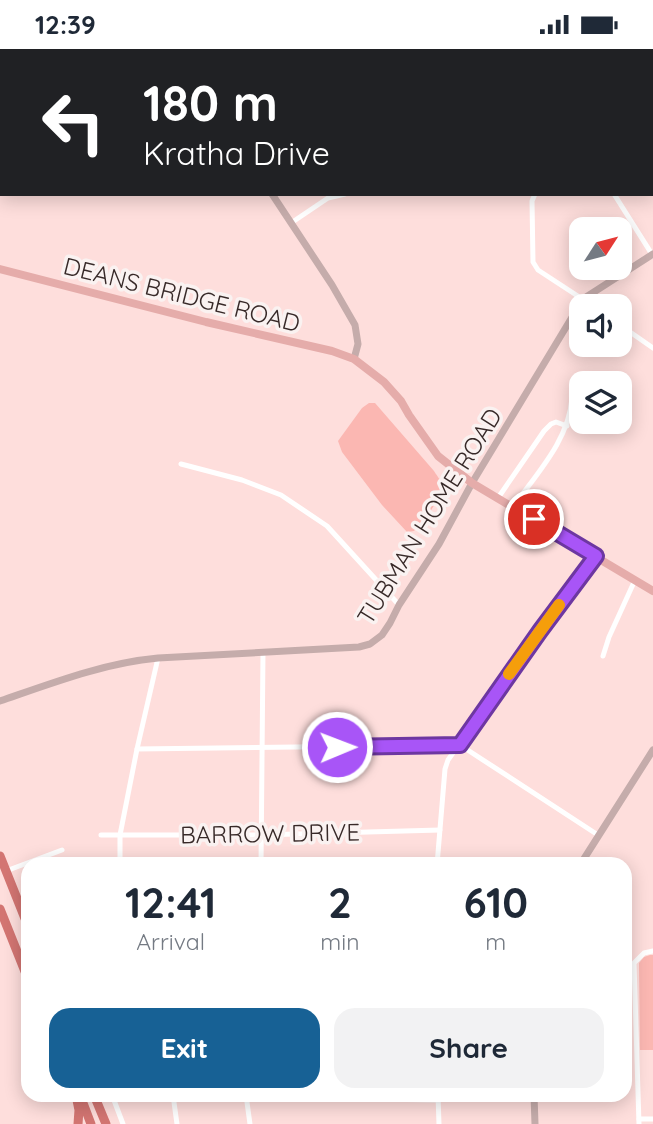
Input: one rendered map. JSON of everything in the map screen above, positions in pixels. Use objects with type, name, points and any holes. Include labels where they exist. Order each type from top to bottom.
[{"type":"highway","points":[[0,856],[21,908]]},
{"type":"highway","points":[[0,909],[21,960]]},
{"type":"highway","points":[[78,1102],[78,1124]]},
{"type":"highway","points":[[81,1102],[92,1124]]},
{"type":"highway","points":[[97,1102],[106,1124]]},
{"type":"main road","name":"DEANS BRIDGE ROAD","points":[[0,269],[222,326],[332,351],[354,359],[384,382],[401,401],[438,456],[472,483],[653,591]]},
{"type":"street","points":[[273,196],[355,325],[358,344],[354,359]]},
{"type":"street","points":[[291,223],[328,198],[336,196]]},
{"type":"street","points":[[534,196],[533,262],[538,270],[575,294]]},
{"type":"street","points":[[615,196],[653,254]]},
{"type":"street","name":"TUBMAN HOME ROAD","points":[[591,294],[653,254]]},
{"type":"street","name":"TUBMAN HOME ROAD","points":[[0,701],[131,661],[359,647],[370,644],[382,635],[439,544],[472,483],[569,322]]},
{"type":"street","points":[[632,333],[653,348]]},
{"type":"street","points":[[513,507],[548,459],[569,420]]},
{"type":"street","points":[[498,498],[544,431],[556,422],[567,426]]},
{"type":"street","points":[[181,464],[242,480],[281,495],[327,526],[399,605]]},
{"type":"street","points":[[438,857],[445,769],[449,760],[596,556]]},
{"type":"street","points":[[603,656],[635,580]]},
{"type":"street","points":[[261,857],[263,652]]},
{"type":"street","points":[[120,857],[120,835],[158,658]]},
{"type":"street","points":[[137,749],[460,745],[598,835]]},
{"type":"street","points":[[585,857],[653,750]]},
{"type":"street","name":"BARROW DRIVE","points":[[101,835],[260,835],[440,830]]},
{"type":"street","points":[[43,857],[62,850]]},
{"type":"street","points":[[6,871],[21,865]]},
{"type":"street","points":[[653,951],[644,953],[634,963],[639,1121],[653,1119]]},
{"type":"street","points":[[115,1102],[124,1124]]},
{"type":"street","points":[[175,1102],[177,1124]]},
{"type":"street","points":[[247,1102],[250,1124]]},
{"type":"street","points":[[438,1102],[439,1124]]},
{"type":"street","points":[[534,1102],[535,1124]]},
{"type":"shaded area","points":[[369,403],[375,403],[434,471],[441,483],[439,498],[414,531],[407,532],[382,505],[342,452],[338,441],[362,408]]},
{"type":"shaded area","points":[[653,955],[653,1050],[640,1050],[639,963]]},
{"type":"slow traffic","points":[[509,674],[559,605]]},
{"type":"route","points":[[337,747],[460,745],[596,556],[534,519]]}]
